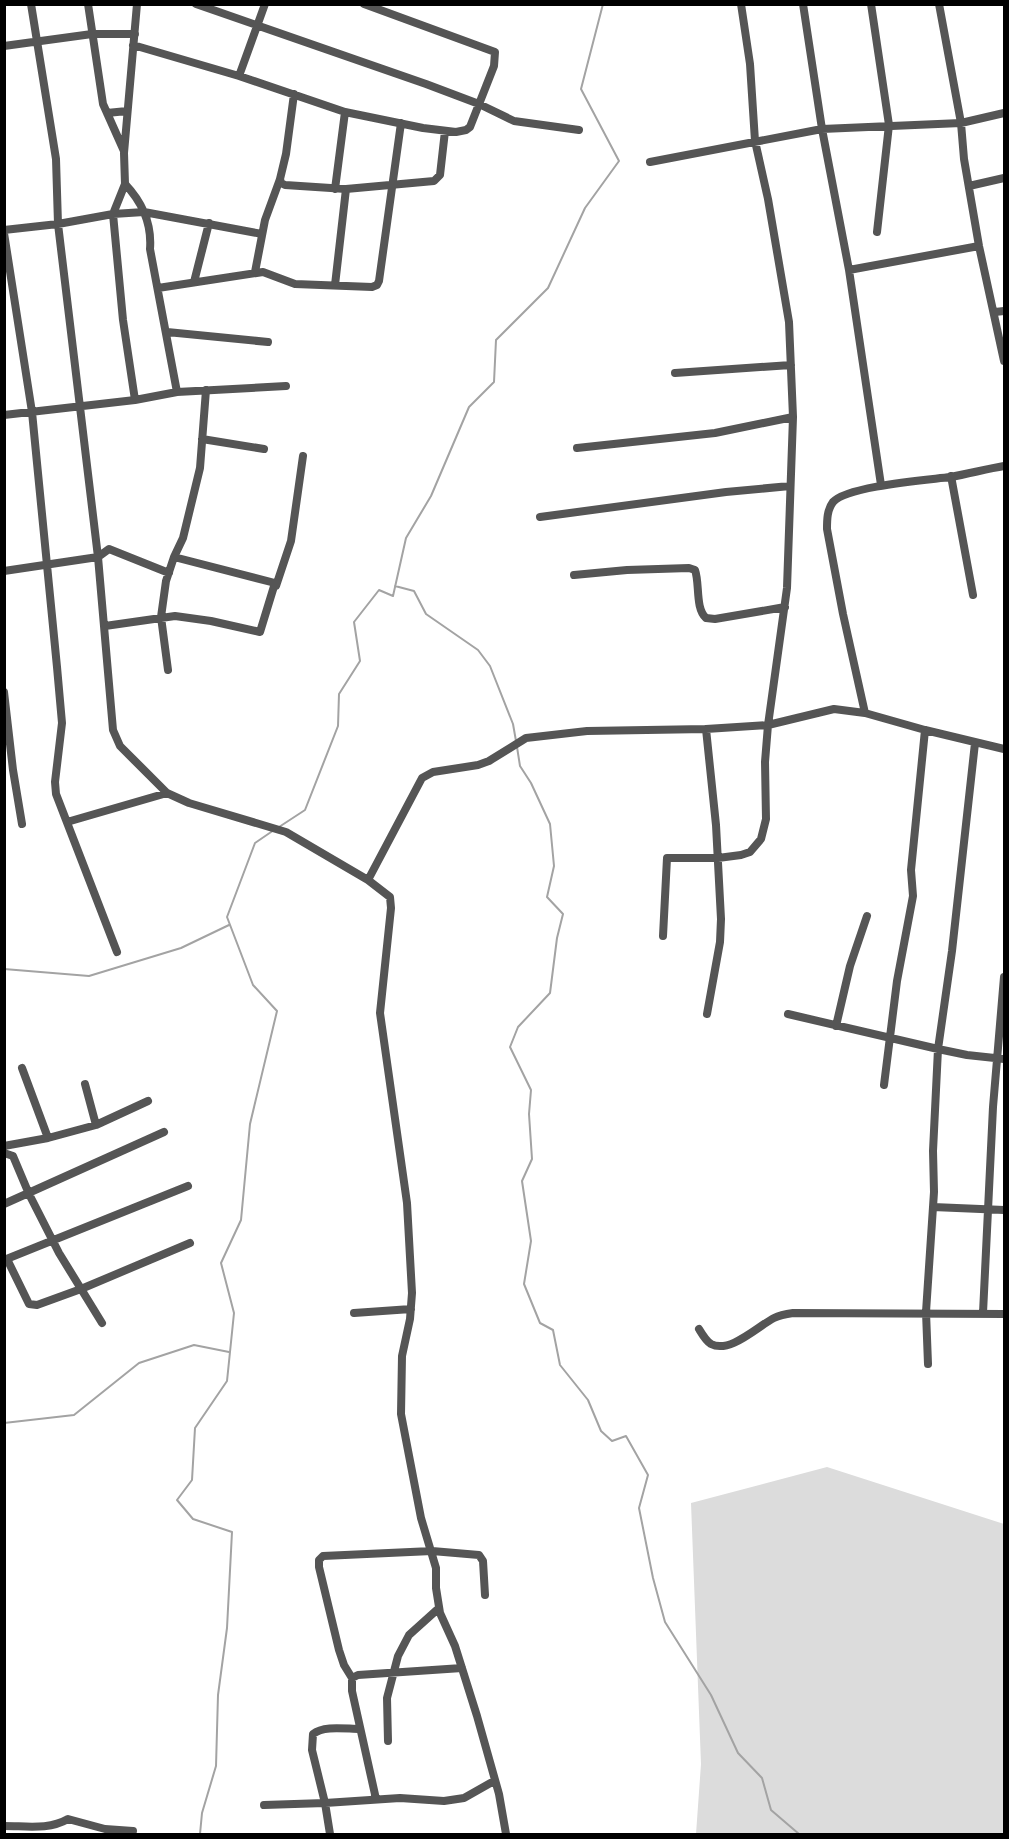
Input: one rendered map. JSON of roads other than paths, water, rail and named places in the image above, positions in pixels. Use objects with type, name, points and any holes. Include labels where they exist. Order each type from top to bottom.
[{"type":"street","points":[[31,4],[56,159],[58,224],[81,406],[105,626],[113,730],[116,739],[120,746],[167,794],[183,801],[286,832],[368,880],[387,893],[392,902],[380,1013],[407,1203],[412,1293],[402,1356],[401,1414],[421,1518],[436,1568],[439,1608],[477,1716],[499,1794],[506,1834]]},
{"type":"street","points":[[88,4],[103,104],[124,153]]},
{"type":"street","points":[[135,400],[123,320],[113,214],[125,183],[124,153],[137,4]]},
{"type":"street","points":[[196,4],[479,104],[514,121],[579,130]]},
{"type":"street","points":[[239,76],[265,4]]},
{"type":"street","points":[[134,45],[239,76],[345,112],[446,131],[456,132],[470,127],[494,66],[495,52],[457,40],[364,4]]},
{"type":"street","points":[[663,936],[667,858],[718,858],[750,852],[756,847],[765,830],[768,725],[787,588],[793,417],[789,322],[768,199],[755,141],[750,64],[741,4]]},
{"type":"street","points":[[803,4],[822,129],[849,270],[881,485]]},
{"type":"street","points":[[872,4],[889,125],[877,232]]},
{"type":"street","points":[[939,4],[961,123],[979,246],[1005,361]]},
{"type":"street","points":[[4,46],[92,34],[135,34]]},
{"type":"street","points":[[255,272],[265,220],[280,179],[286,154],[294,94]]},
{"type":"street","points":[[107,113],[127,111]]},
{"type":"street","points":[[335,189],[345,112]]},
{"type":"street","points":[[650,162],[822,129],[961,123],[1005,112]]},
{"type":"street","points":[[158,288],[255,272],[262,272],[295,284],[372,287],[377,285],[394,183],[401,123]]},
{"type":"street","points":[[280,179],[285,185],[335,189],[434,181],[438,179],[442,165],[446,131]]},
{"type":"street","points":[[969,186],[1005,178]]},
{"type":"street","points":[[125,183],[135,194],[150,229],[150,249],[177,392]]},
{"type":"street","points":[[335,285],[346,189]]},
{"type":"street","points":[[117,952],[56,794],[55,782],[62,723],[32,412],[4,231],[113,214],[144,212],[262,234]]},
{"type":"street","points":[[194,282],[209,223]]},
{"type":"street","points":[[849,270],[979,246]]},
{"type":"street","points":[[995,312],[1005,310]]},
{"type":"street","points":[[167,332],[268,342]]},
{"type":"street","points":[[675,373],[791,365]]},
{"type":"street","points":[[4,415],[135,400],[177,392],[286,386]]},
{"type":"street","points":[[168,670],[161,617],[169,573],[183,538],[200,468],[206,390]]},
{"type":"street","points":[[577,448],[715,433],[793,417]]},
{"type":"street","points":[[202,439],[264,449]]},
{"type":"street","points":[[105,626],[175,616],[260,632],[291,541],[303,456]]},
{"type":"street","points":[[865,713],[843,615],[827,517],[833,501],[881,485],[1005,466]]},
{"type":"street","points":[[951,476],[974,595]]},
{"type":"street","points":[[540,517],[726,492],[790,486]]},
{"type":"street","points":[[4,572],[98,557],[109,549],[169,573]]},
{"type":"street","points":[[174,557],[273,582],[276,586]]},
{"type":"street","points":[[574,575],[689,568],[695,570],[698,578],[701,611],[706,618],[715,619],[785,607]]},
{"type":"street","points":[[4,692],[22,824]]},
{"type":"street","points":[[368,880],[422,778],[427,774],[489,761],[526,738],[587,730],[706,729],[768,725],[834,710],[865,713],[1005,749]]},
{"type":"street","points":[[706,729],[721,897],[720,942],[707,1014]]},
{"type":"street","points":[[884,1085],[897,981],[913,896],[910,877],[925,730]]},
{"type":"street","points":[[928,1364],[926,1312],[933,1207],[933,1150],[938,1049],[952,951],[975,743]]},
{"type":"street","points":[[67,822],[167,794]]},
{"type":"street","points":[[836,1026],[850,966],[867,916]]},
{"type":"street","points":[[983,1313],[987,1209],[1001,1059],[1005,977]]},
{"type":"street","points":[[788,1014],[938,1049],[1001,1059]]},
{"type":"street","points":[[22,1068],[48,1138]]},
{"type":"street","points":[[85,1084],[96,1125]]},
{"type":"street","points":[[5,1150],[96,1125],[148,1101]]},
{"type":"street","points":[[4,1204],[164,1132]]},
{"type":"street","points":[[5,1150],[13,1156],[29,1194],[54,1241],[102,1323]]},
{"type":"street","points":[[188,1186],[6,1259],[29,1304],[32,1305],[81,1289],[190,1243]]},
{"type":"street","points":[[933,1207],[1005,1210]]},
{"type":"street","points":[[354,1313],[411,1309]]},
{"type":"street","points":[[699,1329],[708,1343],[717,1346],[741,1339],[783,1314],[926,1312],[1005,1314]]},
{"type":"street","points":[[376,1799],[352,1691],[352,1678],[339,1650],[319,1560],[323,1556],[432,1551],[478,1555],[482,1558],[485,1595]]},
{"type":"street","points":[[388,1741],[387,1698],[398,1656],[409,1635],[439,1608]]},
{"type":"street","points":[[352,1678],[358,1675],[462,1668]]},
{"type":"street","points":[[330,1834],[312,1750],[313,1734],[316,1730],[324,1729],[360,1729]]},
{"type":"street","points":[[264,1805],[400,1798],[444,1802],[458,1800],[494,1781]]},
{"type":"street","points":[[4,1826],[49,1827],[68,1819],[105,1829],[133,1831]]},
{"type":"waterway","points":[[279,827],[305,810],[338,726],[339,694],[360,661],[354,622],[379,590],[393,596],[406,538],[431,496],[469,407],[494,382],[496,340],[548,288],[585,208],[619,161],[581,89],[603,4]]},
{"type":"waterway","points":[[395,586],[414,591],[426,614],[478,650],[490,666],[513,724],[516,741]]},
{"type":"waterway","points":[[517,747],[520,766],[531,783],[550,824],[554,866],[547,897],[563,914],[557,938],[550,993],[518,1027],[510,1047],[531,1090],[529,1114],[532,1159],[522,1181],[531,1241],[524,1284],[540,1323],[553,1330],[560,1365],[588,1400],[601,1431],[612,1441],[626,1436],[648,1475],[639,1508],[653,1578],[665,1622],[711,1695],[738,1753],[762,1778],[771,1810],[799,1834]]},
{"type":"waterway","points":[[200,1834],[202,1813],[216,1766],[218,1695],[227,1628],[232,1532],[193,1519],[177,1500],[192,1480],[195,1428],[227,1381],[234,1313],[221,1263],[241,1220],[250,1124],[277,1011],[253,985],[227,917],[255,843],[274,830]]},
{"type":"waterway","points":[[4,969],[89,976],[181,948],[229,925]]},
{"type":"waterway","points":[[4,1423],[74,1415],[139,1363],[194,1345],[229,1352]]}]
